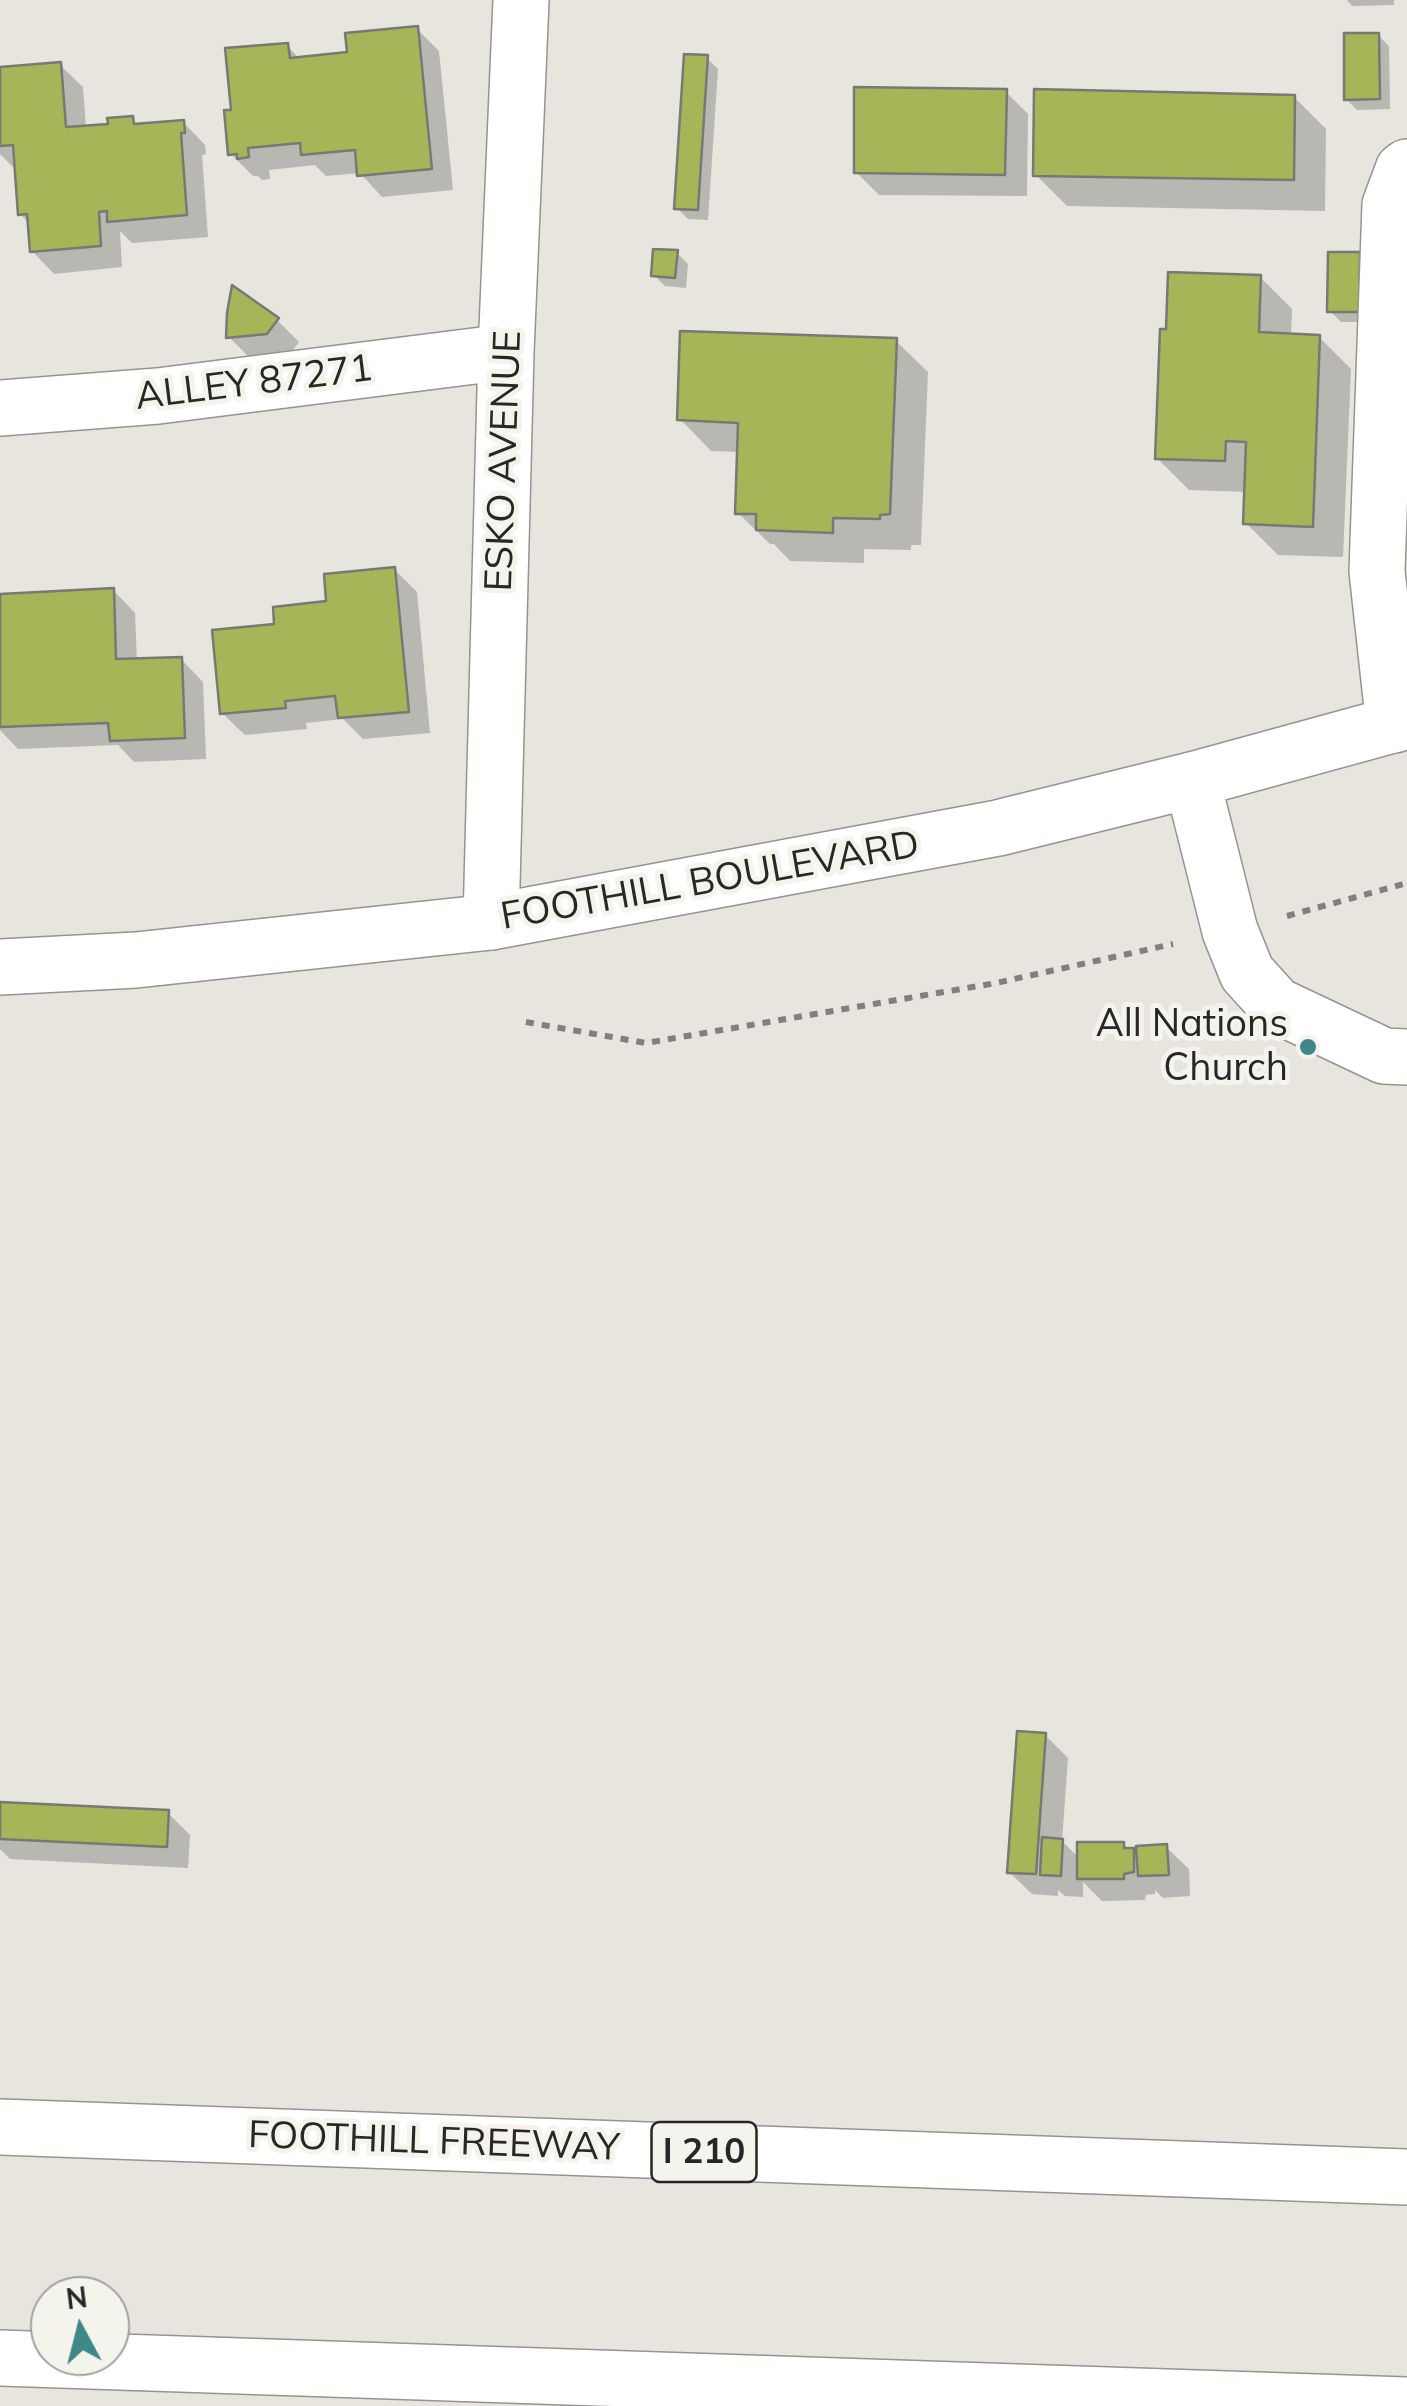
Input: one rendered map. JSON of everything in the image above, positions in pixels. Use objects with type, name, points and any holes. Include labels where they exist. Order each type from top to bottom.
[{"type":"main road","name":"ESKO AVENUE","points":[[491,922],[506,352],[522,0]]},
{"type":"main road","points":[[1400,723],[1376,571],[1390,205],[1402,170],[1407,167]]},
{"type":"main road","name":"ALLEY 87271","points":[[0,408],[158,396],[506,352]]},
{"type":"main road","name":"FOOTHILL BOULEVARD","points":[[0,967],[136,960],[491,922],[998,828],[1400,723]]},
{"type":"main road","points":[[1192,780],[1230,931],[1247,973],[1276,1005],[1384,1056],[1407,1057]]},
{"type":"main road","name":"FOOTHILL FREEWAY","points":[[0,2127],[1407,2177]]},
{"type":"main road","points":[[0,2358],[1407,2405]]},
{"type":"path","points":[[526,1022],[646,1044],[996,983],[1230,931],[1407,884]]},
{"type":"building","points":[[418,26],[432,169],[357,176],[355,150],[301,155],[300,143],[248,148],[249,157],[237,159],[237,154],[228,155],[224,110],[231,110],[225,48],[288,43],[290,58],[347,52],[345,33]]},
{"type":"building","points":[[1344,33],[1379,33],[1380,99],[1344,100]]},
{"type":"building","points":[[684,54],[708,55],[698,210],[674,209]]},
{"type":"building","points":[[61,62],[66,127],[108,124],[107,118],[133,116],[134,124],[184,120],[185,133],[181,133],[187,215],[107,222],[107,211],[99,212],[101,246],[30,252],[27,214],[18,215],[13,145],[0,146],[0,67]]},
{"type":"building","points":[[854,87],[1007,89],[1005,175],[854,173]]},
{"type":"building","points":[[1034,89],[1295,95],[1294,180],[1033,176]]},
{"type":"building","points":[[653,249],[678,250],[675,278],[651,276]]},
{"type":"building","points":[[1328,252],[1360,252],[1359,312],[1327,312]]},
{"type":"building","points":[[1168,272],[1261,275],[1259,332],[1320,335],[1313,527],[1243,524],[1246,442],[1226,441],[1225,461],[1155,459],[1160,329],[1166,329]]},
{"type":"building","points":[[232,285],[279,318],[267,334],[226,338]]},
{"type":"building","points":[[680,331],[897,338],[890,514],[880,515],[880,519],[833,518],[833,533],[756,530],[756,514],[735,514],[738,423],[677,420]]},
{"type":"building","points":[[395,567],[409,712],[338,718],[335,696],[285,701],[286,708],[220,714],[212,630],[274,624],[273,607],[326,601],[324,574]]},
{"type":"building","points":[[114,588],[116,659],[182,657],[185,738],[110,741],[108,723],[0,727],[0,594]]},
{"type":"building","points":[[1017,1731],[1046,1733],[1036,1874],[1007,1873]]},
{"type":"building","points":[[0,1802],[169,1810],[167,1847],[0,1839]]},
{"type":"building","points":[[1042,1837],[1063,1839],[1061,1876],[1040,1875]]},
{"type":"building","points":[[1077,1842],[1124,1842],[1124,1848],[1134,1848],[1134,1872],[1124,1874],[1124,1879],[1077,1879]]},
{"type":"building","points":[[1167,1844],[1169,1875],[1138,1876],[1136,1846]]},
{"type":"place","name":"All Nations Church","points":[[1308,1047]]}]
